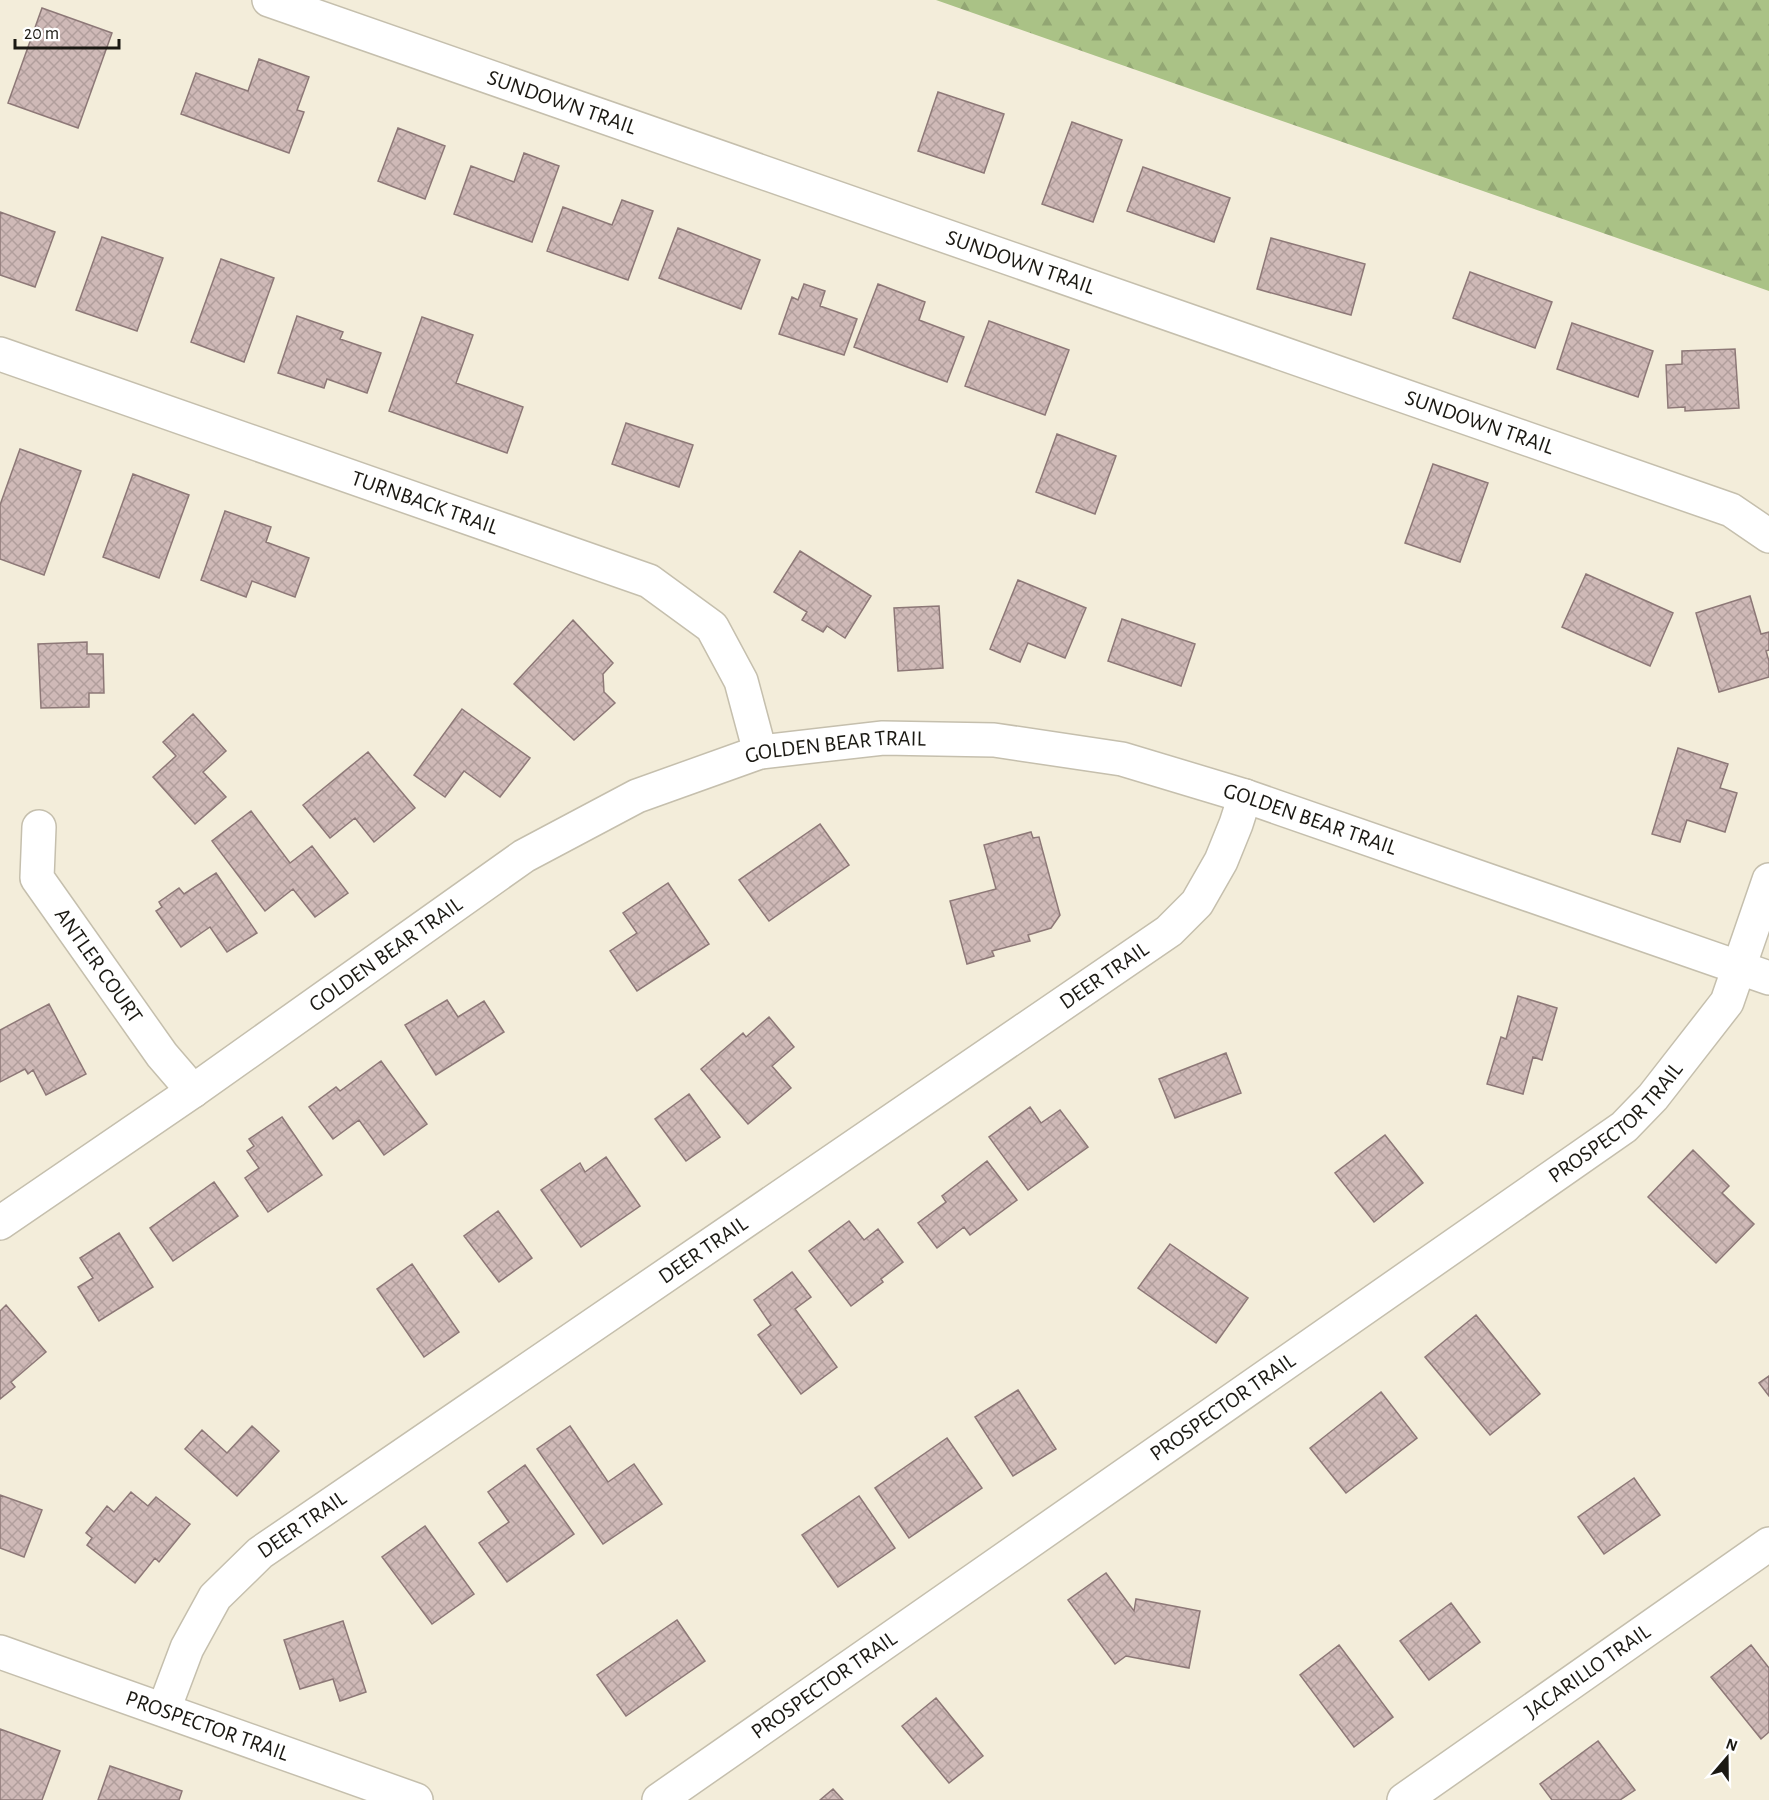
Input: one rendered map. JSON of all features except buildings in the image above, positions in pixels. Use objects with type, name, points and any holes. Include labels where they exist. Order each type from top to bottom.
[{"type":"street","name":"SUNDOWN TRAIL","points":[[269,0],[1731,510],[1769,536]]},
{"type":"street","name":"TURNBACK TRAIL","points":[[0,354],[649,581],[712,627],[741,681],[760,752]]},
{"type":"street","name":"GOLDEN BEAR TRAIL","points":[[0,1223],[193,1091],[524,856],[637,796],[760,752],[883,738],[994,740],[1122,759],[1245,796],[1754,972]]},
{"type":"street","name":"DEER TRAIL","points":[[164,1709],[187,1648],[215,1597],[260,1553],[1170,932],[1197,903],[1212,878],[1245,796]]},
{"type":"street","name":"ANTLER COURT","points":[[39,827],[37,878],[162,1054],[193,1091]]},
{"type":"street","points":[[1754,972],[1769,880]]},
{"type":"street","name":"PROSPECTOR TRAIL","points":[[659,1800],[1624,1127],[1653,1097],[1727,1002],[1754,972]]},
{"type":"street","name":"JACARILLO TRAIL","points":[[1404,1800],[1769,1544]]},
{"type":"street","name":"PROSPECTOR TRAIL","points":[[0,1652],[416,1800]]},
{"type":"green space","points":[[936,0],[1769,0],[1769,291]]}]
